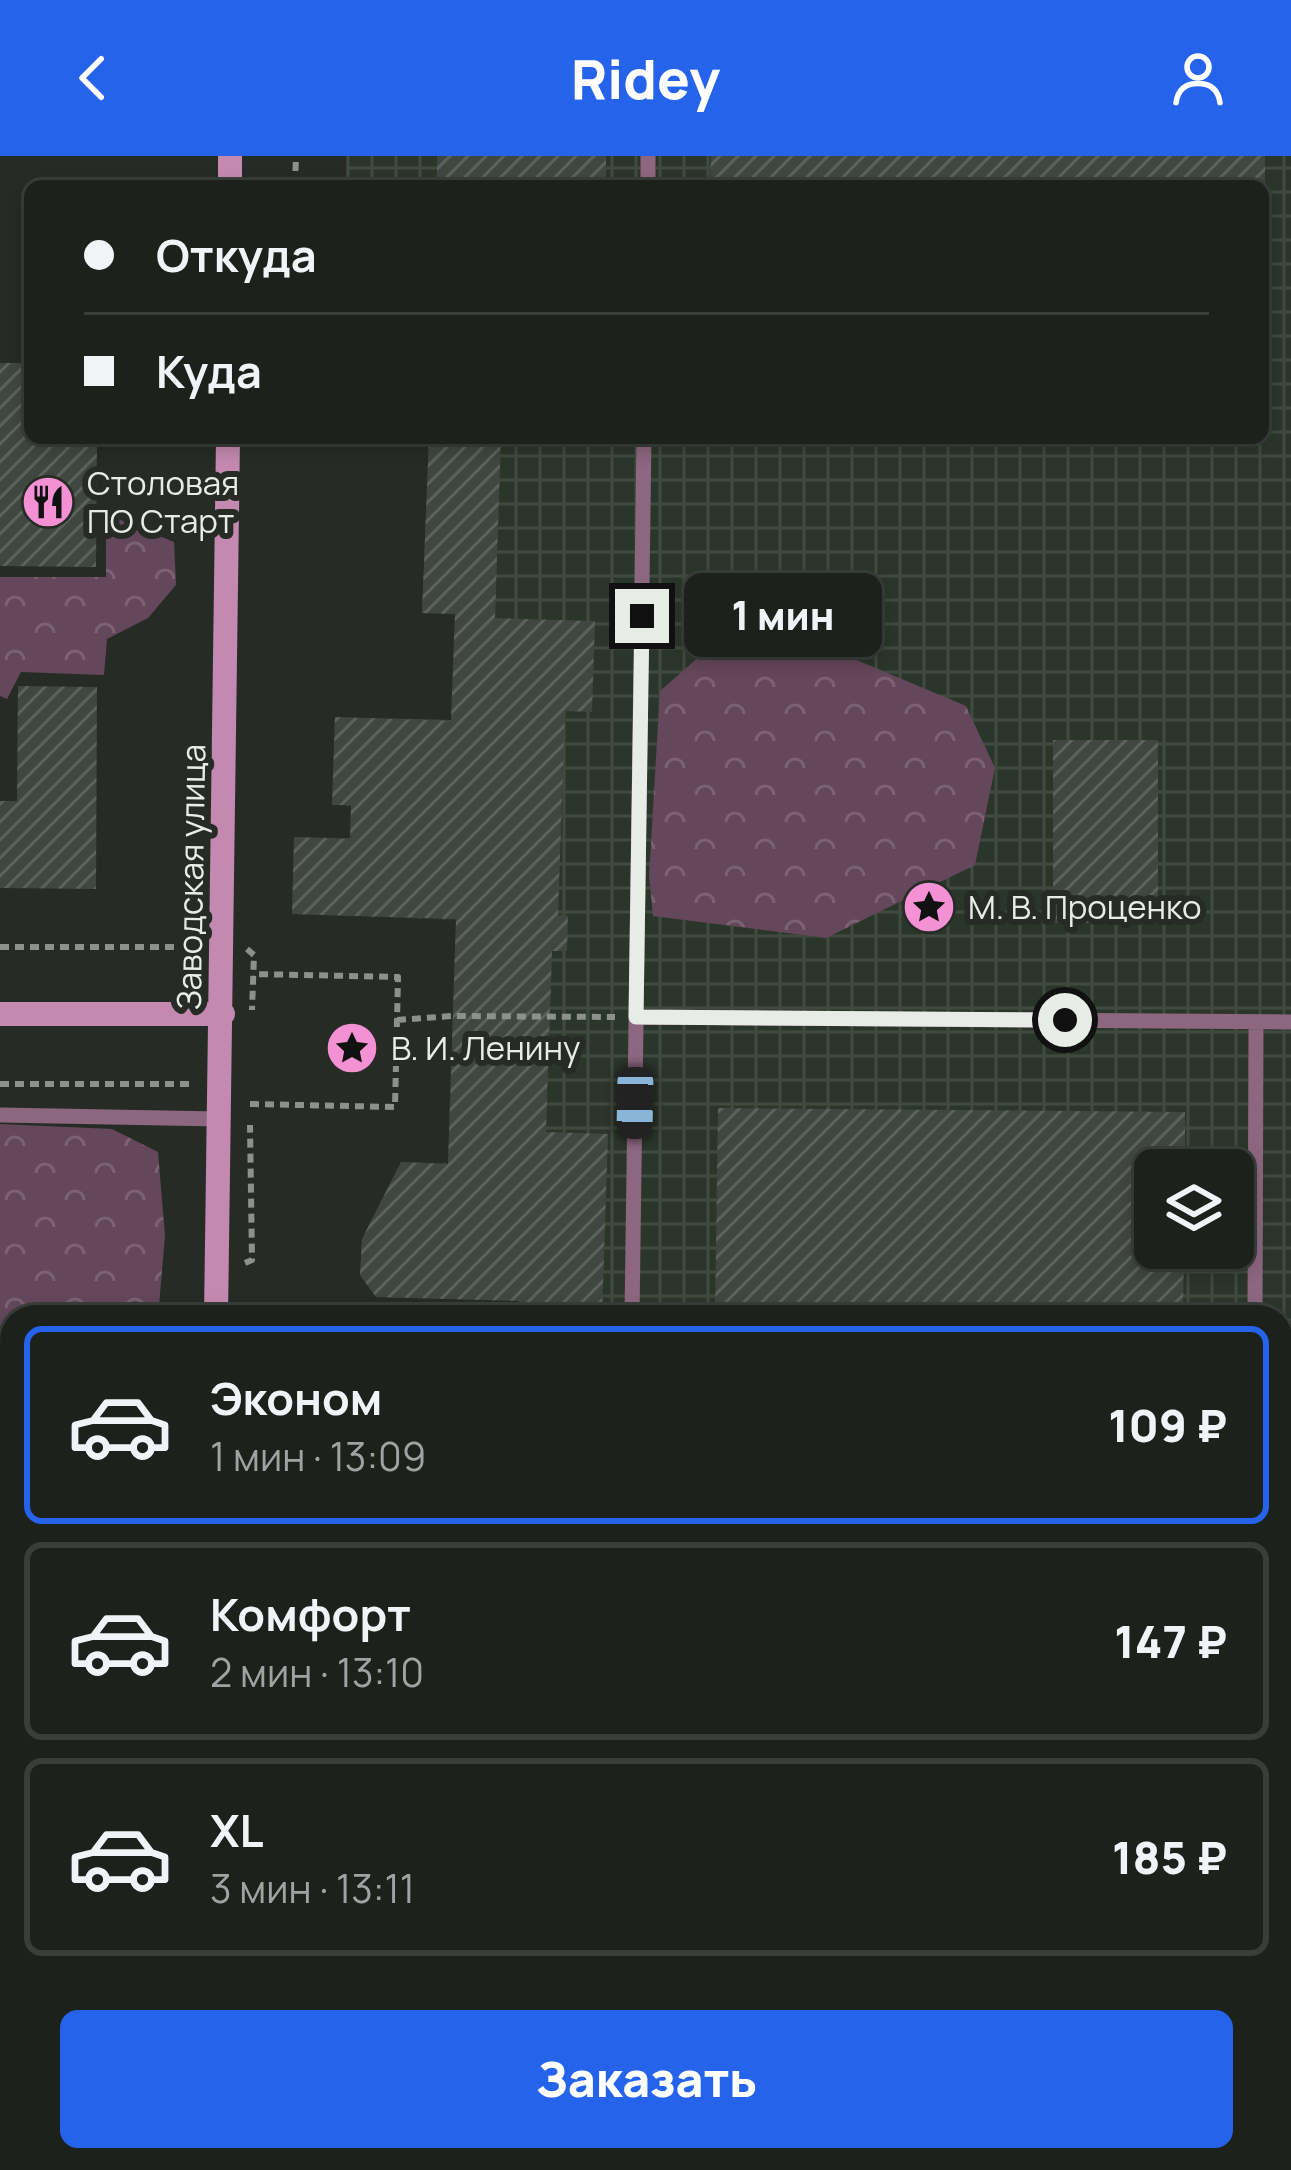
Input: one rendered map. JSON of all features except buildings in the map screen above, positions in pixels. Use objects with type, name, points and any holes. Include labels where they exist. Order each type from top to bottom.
[{"type":"main road","name":"Заводская улица","points":[[216,1305],[228,444]]},
{"type":"main road","points":[[0,1014],[223,1014]]},
{"type":"lane","points":[[632,1305],[644,444]]},
{"type":"lane","points":[[636,1017],[1291,1022]]},
{"type":"lane","points":[[1255,1305],[1256,1022]]},
{"type":"lane","points":[[0,1115],[220,1119]]},
{"type":"path","points":[[0,946],[223,948]]},
{"type":"path","points":[[250,1104],[395,1107],[398,1020],[398,977],[253,974]]},
{"type":"path","points":[[398,1020],[636,1017]]},
{"type":"path","points":[[0,1084],[221,1084]]},
{"type":"shaded area","points":[[346,156],[1291,156],[1291,1305],[518,1305],[518,1301],[376,1297],[360,1275],[362,1239],[401,1162],[448,1163],[456,920],[292,914],[294,837],[350,838],[351,806],[332,805],[335,717],[451,720],[455,614],[422,613],[429,444],[1269,444],[1269,180],[346,180]]},
{"type":"green space","points":[[106,514],[174,542],[176,585],[148,618],[107,639],[104,675],[21,672],[7,699],[0,696],[0,577],[106,577]]},
{"type":"green space","points":[[717,641],[847,656],[966,706],[995,768],[975,865],[826,938],[653,916],[649,876],[660,691]]},
{"type":"green space","points":[[0,1124],[112,1129],[158,1152],[165,1236],[159,1305],[0,1305]]},
{"type":"place","name":"Столовая ПО Старт","points":[[48,502]]},
{"type":"place","name":"М. В. Проценко","points":[[929,907]]},
{"type":"place","name":"В. И. Ленину","points":[[352,1048]]},
{"type":"route","points":[[642,616],[636,1017],[1065,1020]]}]
